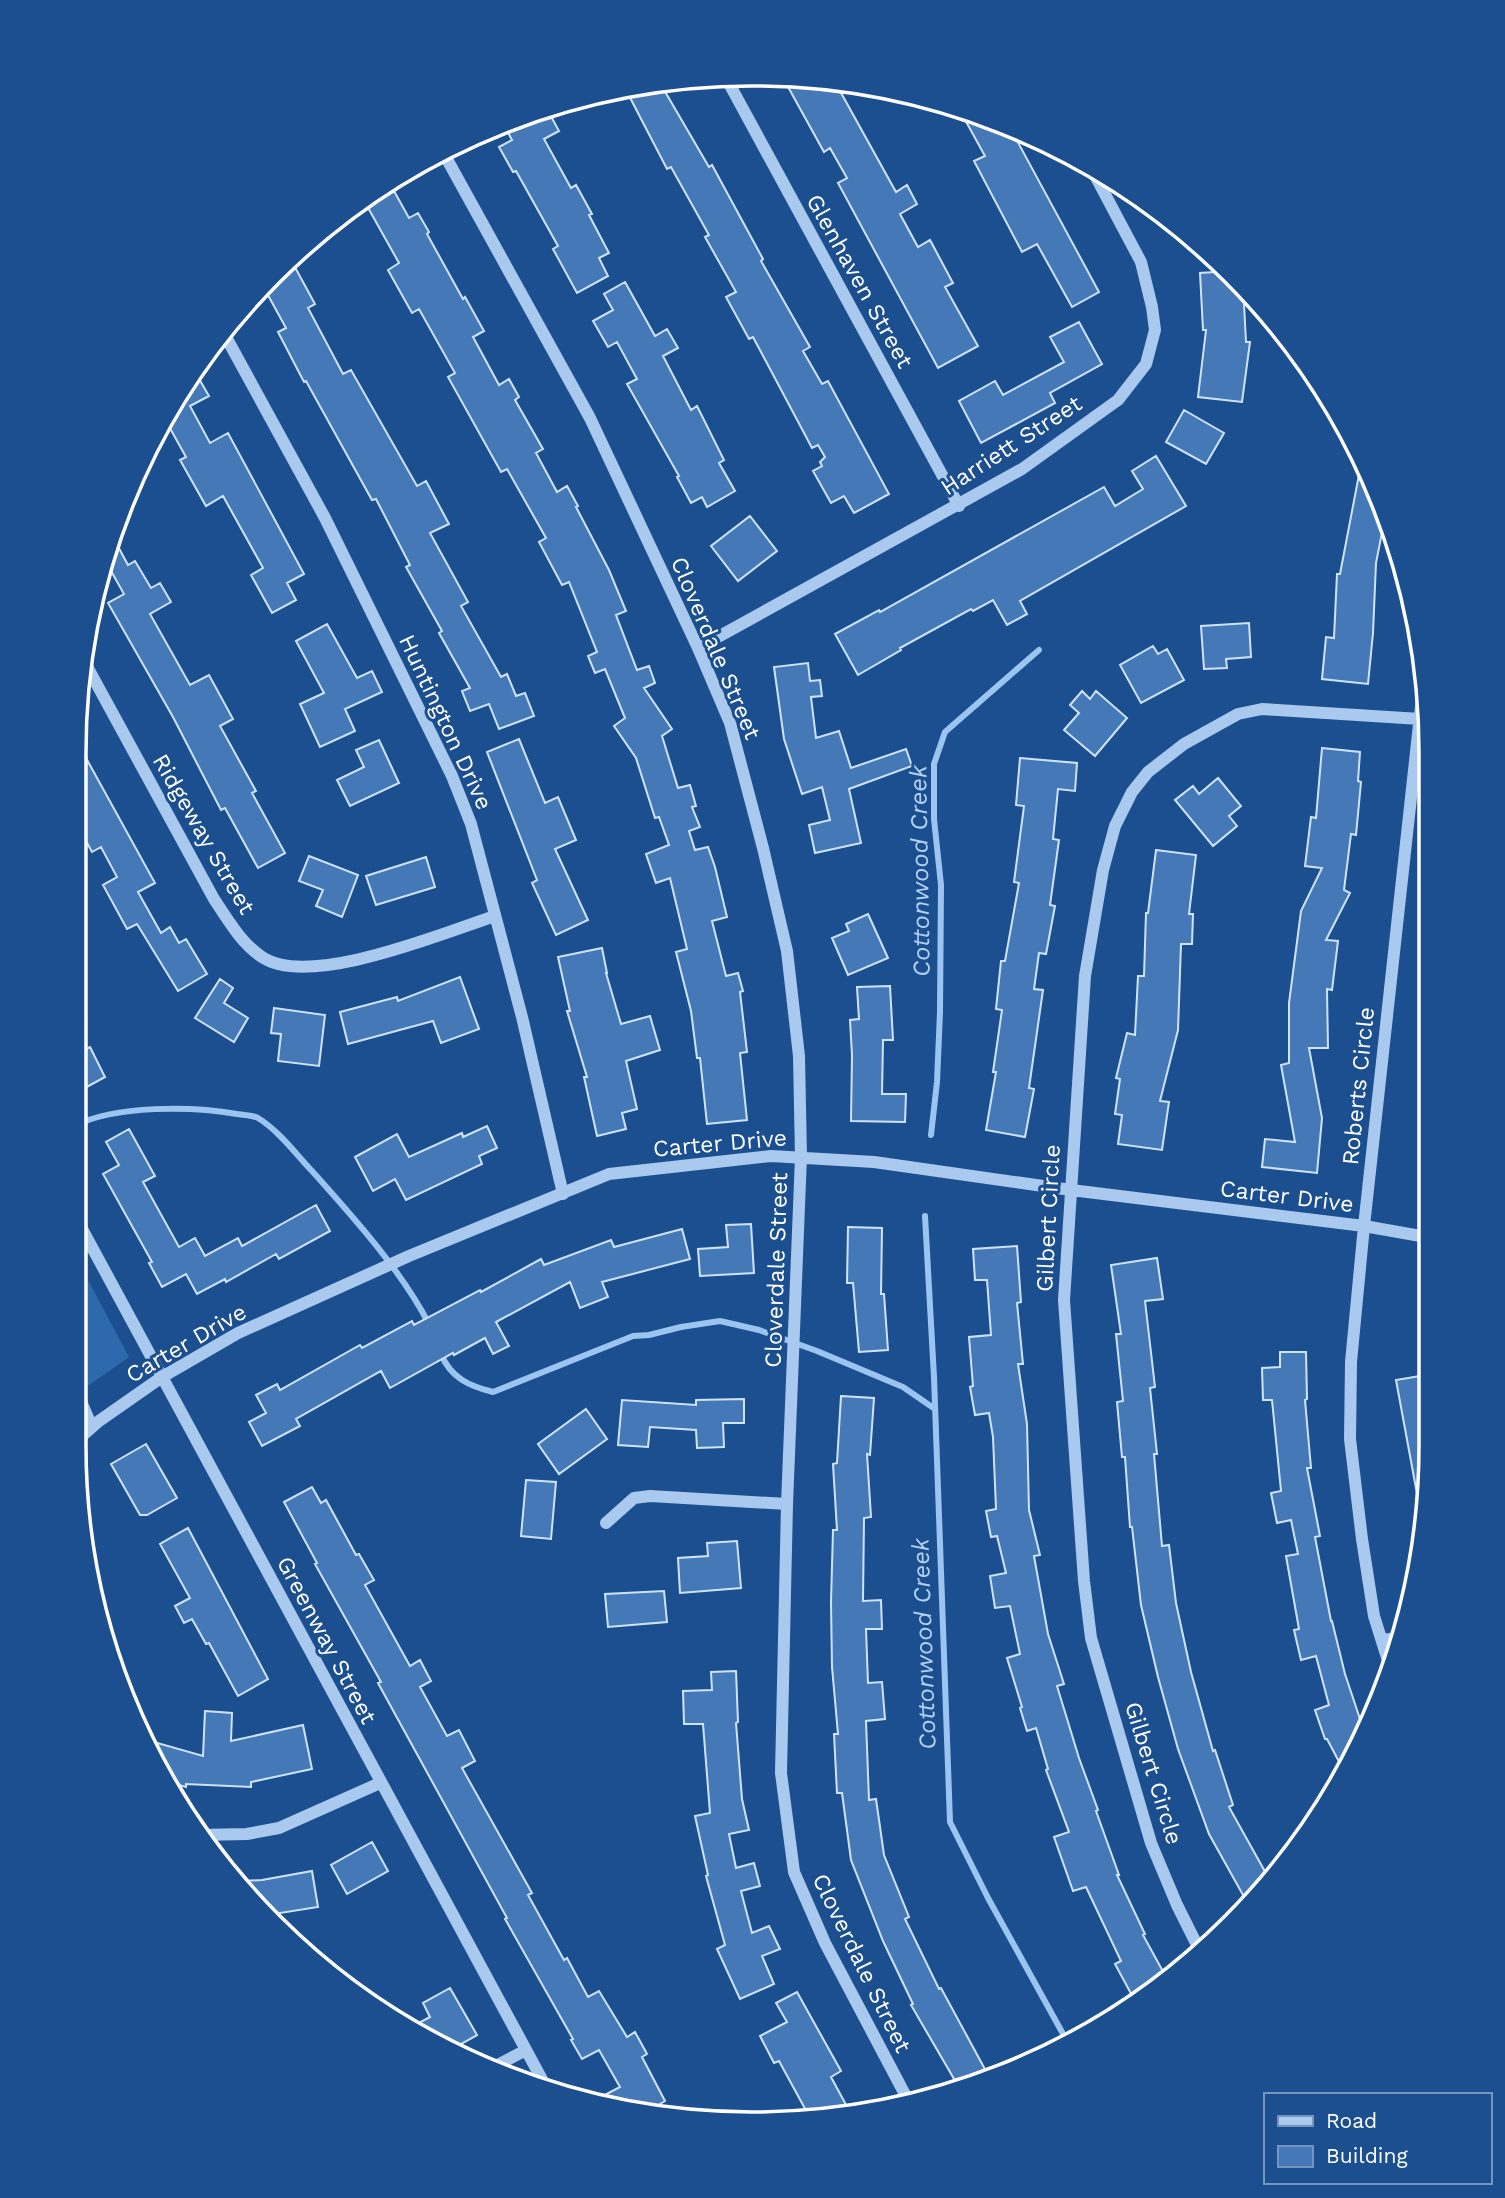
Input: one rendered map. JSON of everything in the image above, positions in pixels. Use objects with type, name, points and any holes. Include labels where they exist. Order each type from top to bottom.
[{"type":"street","name":"Glenhaven Street","points":[[731,86],[958,506]]},
{"type":"street","name":"Cloverdale Street","points":[[448,160],[590,418],[698,648],[730,723],[763,848],[787,951],[799,1056],[802,1157],[787,1504],[781,1773],[794,1872],[825,1943],[905,2094]]},
{"type":"street","name":"Harriett Street","points":[[698,648],[1022,469],[1118,400],[1146,364],[1155,330],[1153,307],[1141,262],[1099,183]]},
{"type":"street","name":"Huntington Drive","points":[[228,341],[325,518],[452,776],[471,824],[522,1017],[563,1194]]},
{"type":"street","name":"Ridgeway Street","points":[[90,672],[214,899],[235,932],[262,957],[281,966],[327,966],[375,955],[495,916]]},
{"type":"street","name":"Gilbert Circle","points":[[1196,1943],[1151,1843],[1091,1638],[1084,1581],[1064,1300],[1085,976],[1103,870],[1115,826],[1132,792],[1148,772],[1184,744],[1238,714],[1262,709],[1418,719]]},
{"type":"street","name":"Roberts Circle","points":[[1386,1654],[1374,1616],[1350,1439],[1351,1362],[1419,732]]},
{"type":"street","name":"Carter Drive","points":[[86,1432],[162,1377],[238,1333],[409,1256],[609,1174],[771,1156],[874,1162],[1070,1190],[1364,1226],[1419,1236]]},
{"type":"street","name":"Greenway Street","points":[[86,1236],[541,2078]]},
{"type":"street","points":[[86,1413],[92,1427]]},
{"type":"street","points":[[606,1523],[634,1498],[650,1496],[787,1504]]},
{"type":"street","points":[[1382,1640],[1391,1639]]},
{"type":"street","points":[[212,1835],[247,1834],[279,1828],[380,1783]]},
{"type":"street","points":[[502,2063],[526,2050]]},
{"type":"shaded area","points":[[86,1276],[129,1357],[86,1387]]},
{"type":"building","points":[[788,87],[840,91],[896,192],[907,185],[917,204],[900,214],[918,247],[930,240],[953,283],[945,287],[978,346],[938,368],[838,183],[847,178],[830,148],[824,152]]},
{"type":"building","points":[[665,91],[709,167],[712,165],[763,259],[761,261],[810,347],[803,351],[822,384],[828,381],[889,494],[854,513],[844,496],[831,503],[813,471],[822,466],[820,462],[825,457],[818,445],[812,448],[753,337],[749,339],[726,297],[736,292],[705,237],[709,235],[671,167],[667,169],[630,98]]},
{"type":"building","points":[[551,117],[559,131],[544,139],[571,188],[576,185],[592,214],[589,215],[609,253],[599,258],[608,276],[577,293],[553,249],[558,246],[516,171],[513,172],[499,147],[512,140],[508,133]]},
{"type":"building","points":[[965,120],[1017,141],[1099,292],[1072,307],[1037,244],[1022,252],[974,161],[985,156]]},
{"type":"building","points":[[394,191],[409,218],[418,213],[429,232],[427,234],[463,299],[465,297],[484,331],[473,337],[499,385],[509,379],[519,397],[515,400],[543,449],[536,453],[557,492],[567,486],[609,570],[626,611],[616,615],[637,670],[649,666],[655,683],[644,688],[672,729],[662,736],[678,788],[690,785],[696,806],[692,807],[700,827],[689,831],[695,850],[708,847],[715,867],[727,917],[712,921],[726,976],[738,973],[743,991],[740,992],[747,1052],[740,1053],[747,1120],[707,1124],[700,1058],[697,1058],[691,1011],[676,952],[687,949],[670,878],[656,883],[646,854],[669,845],[659,817],[655,818],[636,758],[614,726],[625,718],[605,669],[595,673],[588,656],[597,652],[569,582],[562,585],[539,542],[546,538],[507,469],[501,472],[448,377],[455,373],[419,309],[412,313],[388,270],[399,263],[368,208]]},
{"type":"building","points":[[295,268],[315,304],[308,308],[343,374],[351,370],[417,486],[426,481],[449,524],[430,533],[468,602],[461,606],[501,677],[507,674],[516,696],[525,693],[534,716],[499,729],[489,704],[470,711],[462,691],[470,688],[406,567],[410,565],[376,499],[372,500],[278,332],[286,328],[268,295]]},
{"type":"building","points":[[1214,272],[1244,302],[1246,342],[1250,342],[1242,402],[1198,397],[1206,330],[1203,330],[1200,273]]},
{"type":"building","points":[[625,282],[655,336],[667,329],[678,348],[663,356],[691,410],[697,406],[724,460],[719,463],[735,491],[707,507],[702,497],[691,503],[677,477],[679,476],[627,384],[637,379],[617,342],[608,347],[593,321],[613,310],[604,294]]},
{"type":"building","points":[[1079,322],[1102,364],[1050,393],[1055,403],[981,443],[959,401],[995,381],[1003,395],[1064,362],[1050,337]]},
{"type":"building","points":[[200,380],[209,396],[190,406],[210,443],[228,433],[304,574],[287,583],[296,600],[272,613],[251,575],[263,568],[223,496],[206,506],[180,460],[186,457],[170,428]]},
{"type":"building","points":[[1184,410],[1224,433],[1206,464],[1166,442]]},
{"type":"building","points":[[1156,456],[1186,506],[1020,601],[1027,614],[1007,625],[993,600],[900,648],[901,650],[858,675],[835,634],[879,610],[880,612],[1104,487],[1115,506],[1143,489],[1132,471]]},
{"type":"building","points":[[1359,477],[1382,533],[1376,563],[1368,684],[1322,679],[1326,637],[1334,638],[1337,574],[1340,574]]},
{"type":"building","points":[[750,516],[777,551],[738,581],[711,546]]},
{"type":"building","points":[[118,547],[128,565],[135,561],[151,588],[160,583],[171,602],[150,614],[190,685],[209,675],[233,719],[220,726],[256,791],[252,793],[285,853],[258,868],[225,808],[221,810],[173,717],[108,603],[124,594],[111,571]]},
{"type":"building","points":[[1249,623],[1251,657],[1226,659],[1227,668],[1204,669],[1201,626]]},
{"type":"building","points":[[327,624],[357,678],[372,671],[382,692],[345,709],[355,731],[320,747],[300,704],[324,693],[296,641]]},
{"type":"building","points":[[1153,646],[1158,654],[1167,649],[1184,680],[1141,703],[1120,665]]},
{"type":"building","points":[[808,663],[810,681],[820,680],[822,696],[811,697],[816,738],[839,731],[851,768],[906,749],[912,766],[849,789],[861,843],[815,853],[809,825],[830,820],[822,787],[802,794],[784,739],[774,667]]},
{"type":"building","points":[[1082,691],[1090,699],[1096,691],[1127,718],[1095,756],[1064,730],[1079,713],[1070,705]]},
{"type":"building","points":[[519,739],[545,803],[558,797],[576,840],[555,849],[588,920],[556,935],[532,883],[537,880],[487,752]]},
{"type":"building","points":[[379,740],[399,783],[350,806],[337,780],[364,767],[356,750]]},
{"type":"building","points":[[1322,748],[1360,752],[1358,781],[1361,782],[1356,835],[1351,834],[1344,890],[1350,893],[1326,940],[1338,941],[1332,990],[1327,989],[1328,1048],[1309,1048],[1322,1118],[1317,1173],[1262,1167],[1265,1139],[1295,1142],[1281,1065],[1289,1063],[1289,1003],[1301,911],[1322,868],[1305,866],[1311,817],[1316,818]]},
{"type":"building","points":[[86,758],[155,883],[138,892],[161,933],[170,927],[179,943],[186,939],[207,974],[178,991],[137,924],[127,929],[103,885],[117,877],[101,847],[92,852],[86,841]]},
{"type":"building","points":[[1020,758],[1077,763],[1075,791],[1058,789],[1053,839],[1059,840],[1050,905],[1055,906],[1046,954],[1039,953],[1034,989],[1043,990],[1029,1088],[1034,1089],[1025,1137],[986,1130],[996,1072],[993,1072],[1002,1010],[996,1009],[1001,961],[1005,961],[1019,883],[1014,882],[1024,806],[1016,805]]},
{"type":"building","points":[[1218,778],[1241,806],[1229,816],[1237,826],[1213,846],[1175,800],[1193,786],[1199,794]]},
{"type":"building","points":[[1156,850],[1196,855],[1189,914],[1193,914],[1192,944],[1181,944],[1178,1030],[1160,1101],[1169,1102],[1162,1150],[1118,1144],[1122,1115],[1115,1114],[1120,1079],[1116,1078],[1127,1033],[1135,1035],[1138,976],[1144,976],[1146,913]]},
{"type":"building","points":[[309,856],[358,875],[342,917],[316,906],[323,890],[299,881]]},
{"type":"building","points":[[426,857],[435,887],[376,905],[366,876]]},
{"type":"building","points":[[868,914],[888,958],[848,975],[832,938],[849,931],[846,924]]},
{"type":"building","points":[[602,948],[606,973],[621,1024],[650,1016],[660,1050],[626,1061],[637,1109],[622,1113],[626,1129],[597,1136],[584,1077],[587,1077],[567,1011],[570,1011],[558,957]]},
{"type":"building","points":[[460,977],[479,1029],[441,1043],[433,1021],[348,1044],[340,1012],[397,997],[398,1001]]},
{"type":"building","points":[[220,979],[233,988],[224,1003],[248,1018],[234,1042],[195,1018]]},
{"type":"building","points":[[890,986],[893,1040],[883,1040],[882,1094],[906,1094],[905,1122],[851,1121],[850,1020],[859,1019],[857,987]]},
{"type":"building","points":[[274,1008],[325,1015],[319,1066],[278,1061],[281,1034],[271,1033]]},
{"type":"building","points":[[90,1047],[105,1077],[86,1087],[86,1049]]},
{"type":"building","points":[[487,1126],[497,1148],[479,1156],[482,1164],[406,1200],[395,1179],[373,1191],[355,1157],[397,1134],[409,1157],[462,1133],[463,1137]]},
{"type":"building","points":[[129,1129],[155,1176],[143,1182],[179,1247],[195,1238],[205,1256],[238,1238],[242,1246],[316,1205],[330,1231],[279,1259],[276,1254],[226,1282],[225,1279],[197,1294],[186,1274],[162,1287],[149,1263],[152,1262],[103,1174],[119,1165],[106,1142]]},
{"type":"building","points":[[751,1224],[754,1273],[700,1276],[698,1249],[728,1247],[726,1225]]},
{"type":"building","points":[[848,1227],[882,1228],[881,1294],[884,1294],[888,1350],[859,1352],[853,1283],[847,1283]]},
{"type":"building","points":[[682,1229],[690,1259],[602,1282],[608,1297],[580,1308],[570,1282],[496,1322],[509,1346],[493,1354],[485,1338],[390,1388],[381,1371],[296,1419],[300,1426],[262,1446],[249,1422],[266,1413],[256,1395],[277,1384],[280,1390],[360,1345],[362,1348],[412,1321],[414,1325],[541,1259],[544,1265],[611,1240],[614,1247]]},
{"type":"building","points":[[1017,1246],[1021,1302],[1017,1303],[1023,1364],[1018,1364],[1027,1424],[1029,1510],[1040,1555],[1034,1556],[1048,1634],[1064,1684],[1057,1686],[1117,1875],[1145,1934],[1143,1935],[1162,1970],[1131,1994],[1115,1964],[1121,1961],[1086,1887],[1073,1891],[1054,1837],[1069,1832],[1046,1770],[1048,1769],[1036,1728],[1027,1731],[1007,1658],[1020,1654],[1010,1606],[995,1608],[990,1576],[1006,1573],[997,1536],[991,1537],[986,1511],[996,1509],[993,1437],[989,1413],[975,1415],[970,1387],[973,1386],[969,1337],[991,1335],[987,1280],[975,1280],[973,1249]]},
{"type":"building","points":[[1157,1258],[1163,1299],[1145,1301],[1155,1387],[1150,1388],[1162,1546],[1169,1545],[1176,1603],[1191,1672],[1213,1751],[1215,1750],[1233,1805],[1229,1807],[1265,1871],[1244,1896],[1209,1834],[1178,1749],[1141,1605],[1117,1402],[1123,1401],[1116,1334],[1121,1334],[1111,1265]]},
{"type":"building","points":[[1280,1352],[1306,1352],[1305,1400],[1311,1468],[1307,1468],[1320,1536],[1315,1537],[1331,1621],[1360,1719],[1339,1762],[1325,1739],[1315,1710],[1329,1705],[1316,1656],[1301,1660],[1294,1630],[1299,1629],[1286,1556],[1298,1554],[1291,1520],[1277,1523],[1271,1493],[1281,1491],[1272,1400],[1263,1400],[1262,1368],[1280,1367]]},
{"type":"building","points":[[1419,1376],[1417,1496],[1396,1380]]},
{"type":"building","points":[[841,1396],[874,1398],[870,1455],[867,1454],[871,1517],[864,1518],[863,1601],[881,1600],[882,1629],[866,1629],[868,1683],[882,1682],[885,1719],[866,1721],[869,1800],[876,1799],[884,1855],[909,1917],[905,1919],[939,1989],[941,1988],[985,2070],[955,2081],[911,2005],[913,2004],[883,1941],[851,1860],[842,1793],[837,1793],[834,1734],[838,1734],[832,1667],[831,1602],[833,1530],[837,1530],[833,1464],[837,1463]]},
{"type":"building","points":[[744,1399],[744,1423],[723,1423],[724,1447],[697,1448],[696,1430],[650,1427],[648,1447],[618,1445],[622,1400],[696,1405],[696,1400]]},
{"type":"building","points":[[586,1409],[607,1439],[559,1474],[538,1444]]},
{"type":"building","points":[[146,1444],[177,1498],[147,1515],[140,1515],[111,1464]]},
{"type":"building","points":[[526,1480],[556,1482],[551,1539],[521,1536]]},
{"type":"building","points":[[312,1487],[321,1503],[326,1500],[356,1555],[359,1554],[374,1580],[365,1585],[410,1666],[420,1660],[431,1681],[420,1687],[447,1736],[459,1730],[475,1761],[462,1768],[532,1893],[528,1895],[564,1960],[567,1958],[588,1997],[599,1991],[627,2037],[635,2032],[647,2054],[642,2057],[665,2101],[657,2106],[604,2095],[620,2087],[599,2050],[582,2059],[571,2040],[573,2039],[378,1683],[381,1682],[315,1564],[317,1563],[284,1502]]},
{"type":"building","points":[[188,1528],[268,1679],[238,1696],[209,1643],[206,1644],[192,1619],[184,1623],[175,1606],[190,1598],[160,1544]]},
{"type":"building","points":[[737,1541],[741,1588],[680,1593],[678,1558],[708,1556],[707,1543]]},
{"type":"building","points":[[664,1591],[667,1622],[608,1627],[605,1594]]},
{"type":"building","points":[[736,1671],[736,1723],[742,1799],[749,1830],[729,1834],[736,1868],[754,1863],[760,1886],[741,1891],[752,1933],[769,1926],[780,1949],[762,1956],[774,1984],[740,1999],[717,1949],[725,1945],[706,1876],[708,1875],[695,1816],[710,1813],[703,1724],[684,1724],[683,1691],[712,1690],[711,1672]]},
{"type":"building","points":[[205,1711],[232,1713],[231,1741],[303,1725],[312,1769],[251,1782],[251,1787],[186,1784],[186,1787],[179,1785],[156,1743],[203,1756]]},
{"type":"building","points":[[372,1842],[388,1871],[347,1894],[331,1865]]},
{"type":"building","points":[[312,1871],[318,1907],[278,1913],[248,1881]]},
{"type":"building","points":[[450,1988],[477,2035],[461,2044],[419,2023],[430,2017],[423,2003]]},
{"type":"building","points":[[797,1992],[841,2071],[831,2077],[847,2106],[806,2110],[779,2061],[774,2063],[760,2036],[787,2022],[776,2003]]},
{"type":"waterway","name":"Cottonwood Creek","points":[[931,1135],[937,1082],[940,1012],[941,885],[934,819],[934,764],[945,732],[1039,650]]},
{"type":"waterway","points":[[86,1121],[111,1114],[154,1109],[198,1110],[258,1118],[273,1129],[360,1225],[405,1284],[429,1324]]},
{"type":"waterway","name":"Cottonwood Creek","points":[[925,1216],[934,1377],[950,1822],[988,1898],[1063,2035]]},
{"type":"waterway","points":[[441,1354],[450,1369],[462,1380],[493,1392],[633,1336],[720,1321],[759,1330],[817,1351],[903,1387],[935,1409]]}]
